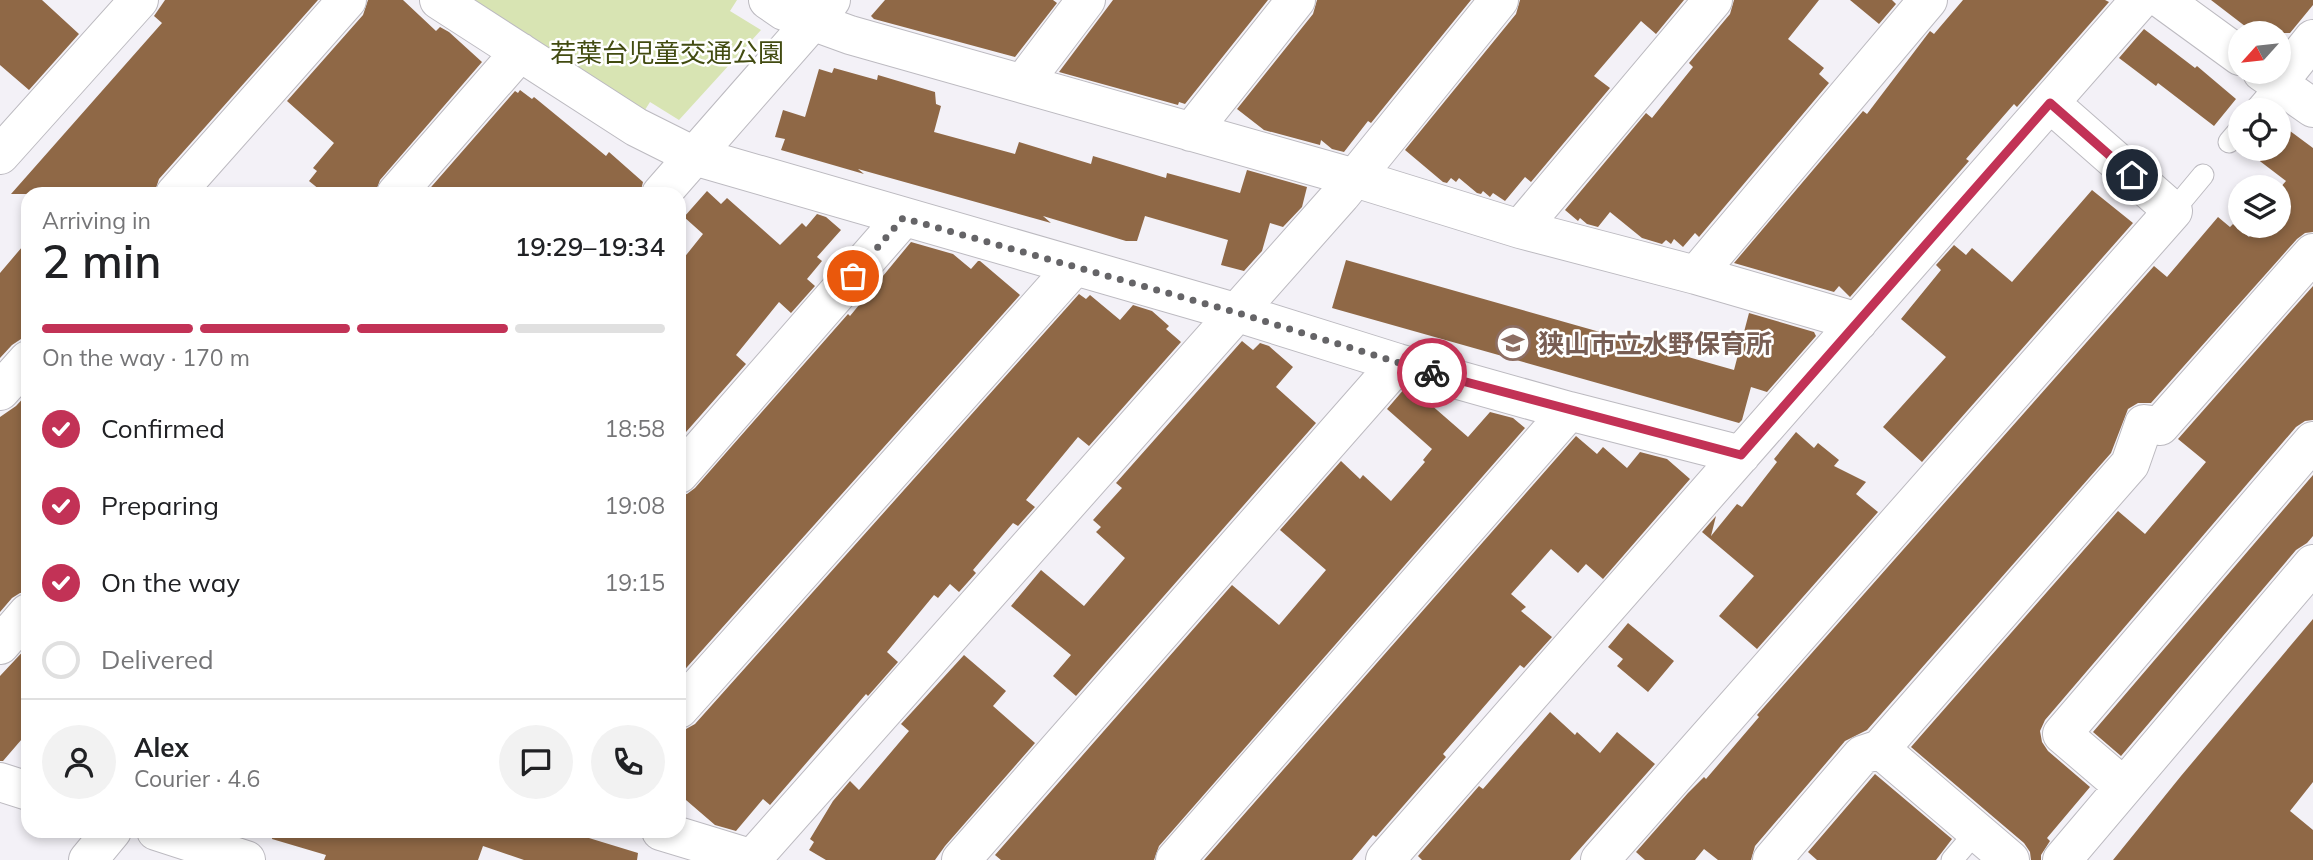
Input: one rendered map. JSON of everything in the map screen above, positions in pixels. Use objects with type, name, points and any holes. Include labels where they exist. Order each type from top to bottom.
[{"type":"street","points":[[0,155],[139,0]]},
{"type":"street","points":[[181,187],[347,0]]},
{"type":"street","points":[[439,0],[636,127],[694,156],[1238,313],[1398,363],[1741,455]]},
{"type":"street","points":[[768,0],[785,11],[822,10],[850,35],[1355,178],[1520,229],[1696,275],[1858,322]]},
{"type":"street","points":[[1023,83],[1086,0]]},
{"type":"street","points":[[1191,132],[1296,0]]},
{"type":"street","points":[[683,838],[753,860],[1238,313],[1355,178],[1499,0]]},
{"type":"street","points":[[1520,229],[1713,0]]},
{"type":"street","points":[[1696,275],[1928,0]]},
{"type":"street","points":[[1385,860],[2140,0]]},
{"type":"street","points":[[2164,0],[2228,47]]},
{"type":"street","points":[[667,187],[822,10]]},
{"type":"street","points":[[2313,38],[2265,88],[2313,108]]},
{"type":"street","points":[[402,187],[520,52]]},
{"type":"street","points":[[1600,860],[2173,211],[2050,103]]},
{"type":"street","points":[[686,466],[903,218]]},
{"type":"street","points":[[1772,860],[1861,755],[1880,749],[2130,464],[2144,424],[2160,426],[2313,253]]},
{"type":"street","points":[[686,701],[1074,267]]},
{"type":"street","points":[[961,860],[1398,363]]},
{"type":"street","points":[[0,391],[21,368]]},
{"type":"street","points":[[1175,860],[1569,411]]},
{"type":"street","points":[[2123,787],[2063,734],[2313,441]]},
{"type":"street","points":[[2062,860],[2313,564]]},
{"type":"street","points":[[0,645],[21,621]]},
{"type":"street","points":[[1880,749],[1964,846],[2010,860]]},
{"type":"street","points":[[0,782],[21,789]]},
{"type":"street","points":[[88,860],[106,838]]},
{"type":"street","points":[[178,838],[246,860]]},
{"type":"lane","points":[[2173,211],[2203,175]]},
{"type":"green space","name":"若葉台児童交通公園","points":[[472,0],[737,0],[730,11],[761,30],[679,120],[650,102],[643,113]]},
{"type":"building","points":[[0,0],[42,0],[79,34],[29,90],[0,65]]},
{"type":"building","points":[[165,0],[318,0],[159,179],[156,187],[21,187],[21,194],[11,194],[162,23],[154,16]]},
{"type":"building","points":[[368,0],[403,0],[436,31],[440,27],[449,32],[482,62],[380,180],[378,187],[316,187],[309,181],[317,171],[313,168],[334,143],[287,101],[363,15]]},
{"type":"building","points":[[885,0],[1053,0],[1057,3],[1015,57],[874,19],[871,16]]},
{"type":"building","points":[[1113,0],[1268,0],[1185,104],[1179,102],[1178,105],[1059,72]]},
{"type":"building","points":[[1317,0],[1471,0],[1371,123],[1368,121],[1344,152],[1332,149],[1321,140],[1320,145],[1264,130],[1237,109],[1313,14]]},
{"type":"building","points":[[1520,0],[1684,0],[1656,34],[1641,21],[1594,76],[1610,88],[1531,182],[1525,177],[1505,201],[1493,193],[1490,197],[1483,191],[1481,194],[1477,193],[1459,178],[1456,182],[1451,178],[1447,183],[1443,182],[1405,150],[1516,14]]},
{"type":"building","points":[[1734,0],[1819,0],[1788,39],[1824,68],[1819,74],[1829,83],[1699,237],[1695,233],[1683,247],[1674,239],[1671,244],[1666,240],[1662,244],[1642,238],[1610,212],[1598,227],[1587,224],[1580,218],[1578,221],[1565,210],[1646,113],[1652,118],[1693,67],[1689,63],[1730,14]]},
{"type":"building","points":[[1850,0],[1892,0],[1896,4],[1879,24]]},
{"type":"building","points":[[1963,0],[2109,2],[2017,107],[2014,104],[1966,159],[1969,161],[1850,297],[1839,286],[1834,292],[1734,263],[1863,111],[1867,114],[1930,31],[1934,34]]},
{"type":"building","points":[[2211,0],[2313,0],[2313,5],[2291,32],[2291,21],[2238,21]]},
{"type":"building","points":[[2144,29],[2195,68],[2197,66],[2235,98],[2228,98],[2228,109],[2214,126],[2158,83],[2156,86],[2119,58]]},
{"type":"building","points":[[834,68],[877,80],[878,75],[935,92],[936,104],[941,106],[934,132],[1015,154],[1019,142],[1091,164],[1093,156],[1166,178],[1167,173],[1240,193],[1247,170],[1307,187],[1302,207],[1283,227],[1270,223],[1262,251],[1244,271],[1221,265],[1228,240],[1145,216],[1137,241],[1126,241],[1043,216],[1051,223],[781,150],[785,139],[775,137],[783,110],[805,117],[819,69],[832,73]]},
{"type":"building","points":[[520,90],[532,99],[534,97],[606,156],[609,152],[643,182],[642,187],[431,187],[515,91],[518,93]]},
{"type":"building","points":[[2291,132],[2313,148],[2313,232],[2305,233],[2297,239],[2151,403],[2138,403],[2128,409],[2111,453],[1867,730],[1845,741],[1755,846],[1751,860],[1718,860],[1704,849],[1695,860],[1645,860],[1636,852],[1688,793],[1704,777],[1706,779],[1759,717],[1757,715],[2154,266],[2167,277],[2218,217],[2228,225],[2228,238],[2291,238],[2291,175],[2278,175],[2260,161],[2291,161]]},
{"type":"building","points":[[2092,190],[2133,223],[1922,462],[1883,427],[1946,357],[1901,319],[1941,270],[1936,265],[1954,245],[1966,255],[1972,248],[2012,282]]},
{"type":"building","points":[[707,191],[721,204],[727,198],[780,245],[802,223],[806,227],[817,214],[826,217],[841,230],[817,257],[822,261],[807,279],[815,286],[791,313],[779,302],[736,355],[746,364],[686,432],[686,255],[703,234],[686,219],[686,215]]},
{"type":"building","points":[[911,242],[953,254],[971,269],[980,261],[1020,295],[686,668],[686,494],[695,488],[848,314],[850,316]]},
{"type":"building","points":[[21,248],[21,339],[0,358],[0,273]]},
{"type":"building","points":[[1346,260],[1734,370],[1749,313],[1814,332],[1816,336],[1767,392],[1751,387],[1739,423],[1332,308]]},
{"type":"building","points":[[2313,286],[2313,420],[2305,421],[2296,427],[2045,720],[2040,731],[2042,742],[2048,751],[2090,787],[2047,838],[2050,841],[2041,855],[2041,860],[2031,860],[2030,852],[2024,843],[1911,747],[2118,511],[2145,534],[2206,462],[2178,439]]},
{"type":"building","points":[[1079,294],[1086,299],[1090,295],[1120,320],[1133,305],[1152,311],[1169,326],[1166,329],[1181,342],[1089,446],[1078,437],[1026,500],[1035,507],[1018,526],[1013,523],[973,570],[976,573],[959,592],[950,584],[938,598],[934,595],[887,652],[898,662],[868,696],[866,694],[770,805],[763,799],[736,831],[715,825],[686,800],[686,729],[695,724]]},
{"type":"building","points":[[1242,341],[1253,350],[1260,343],[1269,346],[1293,367],[1276,387],[1316,423],[1076,696],[1053,676],[1071,655],[1011,606],[1041,570],[1084,606],[1125,558],[1096,532],[1101,527],[1093,520],[1122,488],[1116,483]]},
{"type":"building","points":[[1405,388],[1414,390],[1468,437],[1490,412],[1513,418],[1525,428],[1159,846],[1154,860],[1001,860],[995,855],[1232,585],[1279,625],[1326,570],[1280,530],[1341,461],[1360,479],[1363,475],[1391,501],[1425,462],[1423,460],[1432,449],[1387,409]]},
{"type":"building","points":[[21,401],[21,593],[12,598],[0,612],[0,417]]},
{"type":"building","points":[[1796,432],[1814,448],[1818,443],[1839,460],[1834,466],[1866,482],[1856,494],[1878,512],[1757,649],[1719,616],[1754,576],[1702,532],[1716,516],[1711,536],[1737,504],[1742,507],[1777,462],[1774,459]]},
{"type":"building","points":[[1576,436],[1597,454],[1603,447],[1627,468],[1640,452],[1667,459],[1690,479],[1603,579],[1586,564],[1578,573],[1551,549],[1511,594],[1526,607],[1521,611],[1552,637],[1524,668],[1520,665],[1443,754],[1446,757],[1376,837],[1373,835],[1352,860],[1204,860]]},
{"type":"building","points":[[2313,475],[2313,536],[2296,550],[2121,756],[2093,732]]},
{"type":"building","points":[[2313,619],[2313,782],[2290,811],[2313,830],[2313,860],[2113,860],[2181,776]]},
{"type":"building","points":[[1628,623],[1674,661],[1648,692],[1617,666],[1623,659],[1608,647]]},
{"type":"building","points":[[21,654],[21,740],[3,761],[0,761],[0,676]]},
{"type":"building","points":[[964,655],[1006,691],[993,706],[1035,743],[935,860],[826,860],[809,850],[814,842],[810,839],[833,801],[850,781],[859,790],[909,731],[901,724]]},
{"type":"building","points":[[1550,712],[1600,753],[1617,732],[1655,764],[1570,860],[1422,860],[1418,856],[1479,786],[1483,789]]},
{"type":"building","points":[[1875,774],[1952,839],[1936,860],[1817,860],[1808,852]]},
{"type":"building","points":[[589,838],[638,853],[637,860],[524,860],[483,846],[478,860],[324,860],[326,855],[272,839]]},
{"type":"way so far","points":[[853,276],[903,218],[1238,313],[1432,373]]},
{"type":"place","name":"狭山市立水野保育所","points":[[1513,343]]},
{"type":"route","points":[[1432,373],[1741,455],[2050,103],[2132,175]]}]
